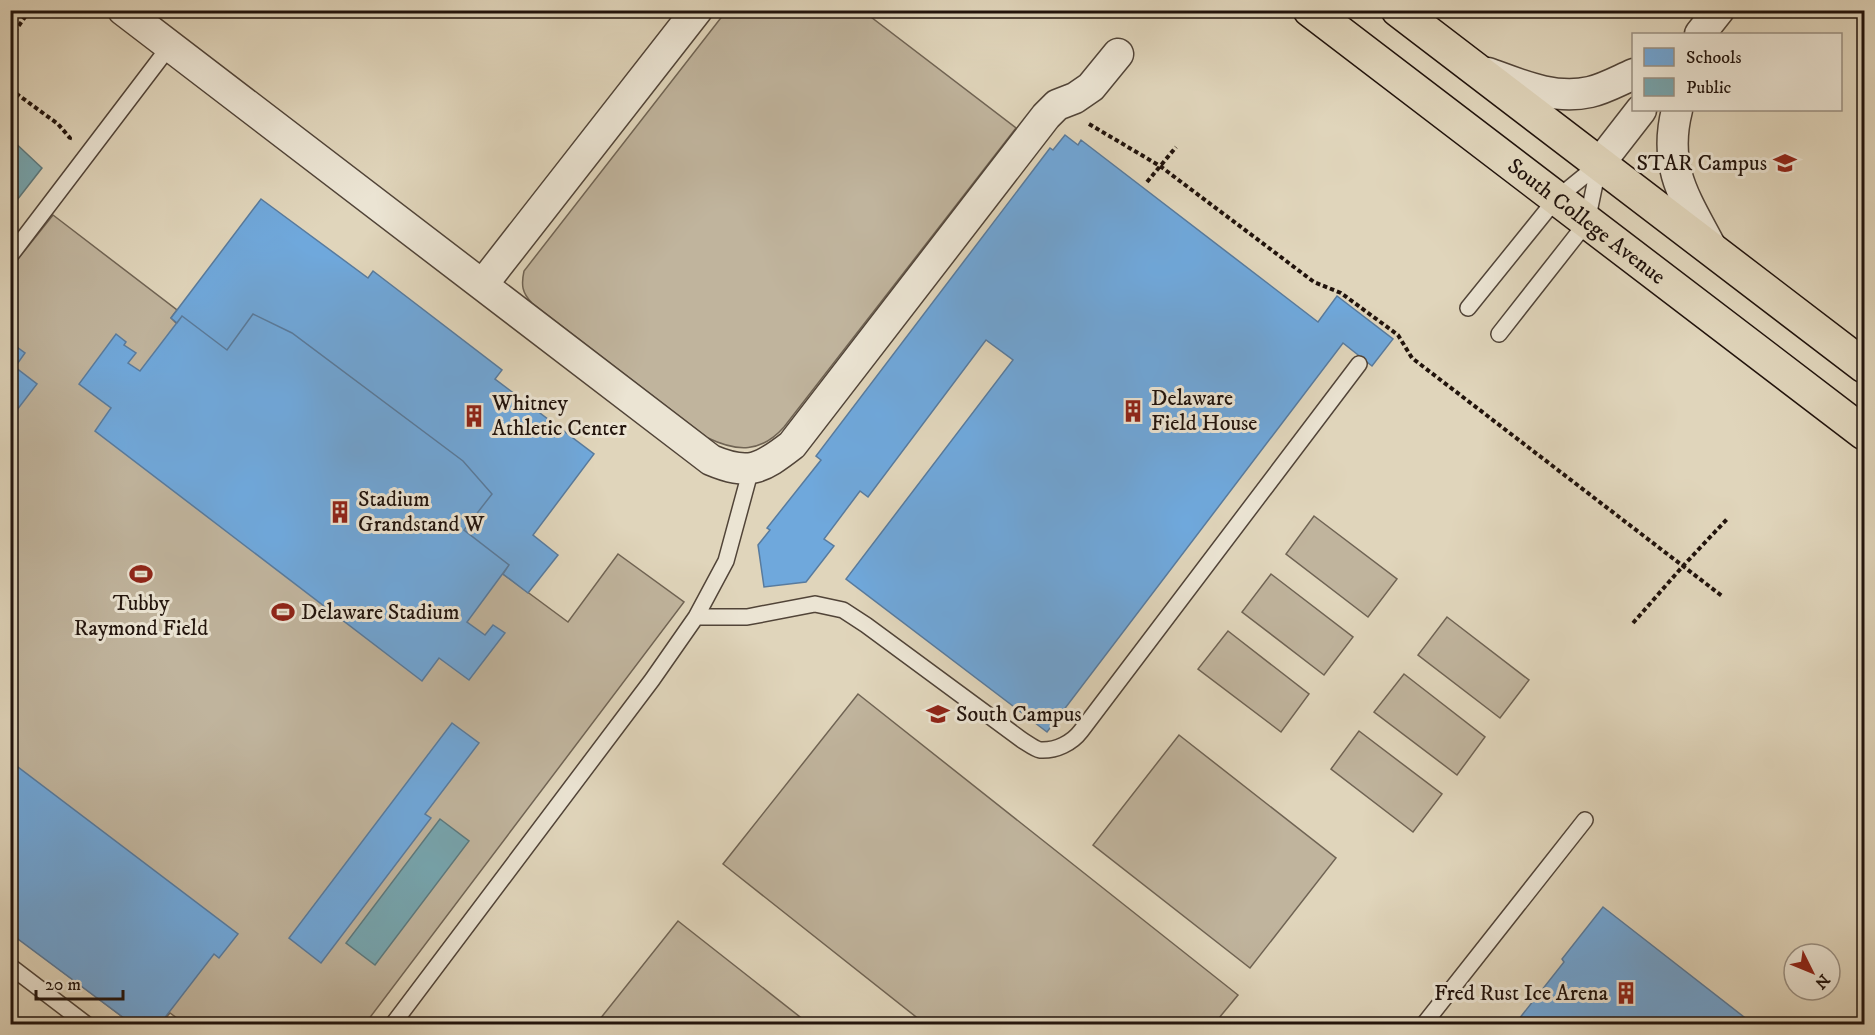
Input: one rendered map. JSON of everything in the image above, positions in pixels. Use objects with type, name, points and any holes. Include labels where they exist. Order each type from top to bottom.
[{"type":"main road","name":"South College Avenue","points":[[1310,10],[1864,433]]},
{"type":"main road","points":[[1398,10],[1864,366]]},
{"type":"street","points":[[123,10],[711,460],[730,468],[751,469],[769,463],[792,445],[1046,116],[1057,105],[1075,98],[1091,87],[1118,54]]},
{"type":"street","points":[[483,284],[697,10]]},
{"type":"street","points":[[1701,33],[1719,10]]},
{"type":"street","points":[[1474,69],[1539,91],[1563,94],[1591,92],[1632,75]]},
{"type":"street","points":[[1599,164],[1640,111]]},
{"type":"street","points":[[1677,111],[1671,149],[1675,171],[1713,251]]},
{"type":"lane","points":[[10,256],[169,47]]},
{"type":"lane","points":[[1468,308],[1556,199],[1599,164]]},
{"type":"lane","points":[[1499,334],[1587,222],[1599,164]]},
{"type":"lane","points":[[696,617],[747,617],[815,604],[843,610],[1039,750],[1072,742],[1359,364]]},
{"type":"lane","points":[[393,1024],[652,680],[696,617],[726,561],[751,469]]},
{"type":"lane","points":[[1424,1024],[1551,860],[1585,820]]},
{"type":"lane","points":[[10,966],[86,1024]]},
{"type":"path","points":[[10,38],[30,10]]},
{"type":"path","points":[[10,89],[58,124],[70,138],[67,144]]},
{"type":"path","points":[[1089,124],[1160,166],[1314,282],[1341,293],[1398,335],[1412,358],[1722,596]]},
{"type":"path","points":[[1147,182],[1176,147]]},
{"type":"path","points":[[1634,623],[1728,518]]},
{"type":"shaded area","points":[[727,10],[863,11],[1016,128],[784,427],[766,442],[748,448],[729,446],[708,438],[532,303],[524,292],[523,285],[524,271]]},
{"type":"shaded area","name":"Delaware Stadium","points":[[53,215],[177,310],[171,318],[176,323],[509,565],[503,574],[568,622],[618,554],[684,602],[365,1024],[185,1024],[170,1013],[160,1024],[132,1024],[11,933],[10,269]]},
{"type":"shaded area","points":[[1314,516],[1397,579],[1368,617],[1286,554]]},
{"type":"shaded area","points":[[1271,574],[1353,637],[1324,675],[1242,612]]},
{"type":"shaded area","points":[[1447,617],[1529,680],[1500,718],[1418,655]]},
{"type":"shaded area","points":[[1228,631],[1309,694],[1281,732],[1198,669]]},
{"type":"shaded area","points":[[1404,674],[1485,737],[1457,775],[1374,712]]},
{"type":"shaded area","points":[[858,694],[1238,995],[1214,1024],[925,1024],[723,864]]},
{"type":"shaded area","points":[[1359,731],[1442,794],[1413,832],[1331,769]]},
{"type":"shaded area","points":[[1179,735],[1336,858],[1250,968],[1093,845]]},
{"type":"shaded area","points":[[678,921],[809,1024],[596,1024]]},
{"type":"building: Schools","name":"Delaware Field House","points":[[1065,135],[1078,145],[1081,140],[1318,322],[1337,296],[1393,339],[1372,366],[1343,343],[1047,732],[846,579],[1013,360],[986,340],[868,497],[860,491],[824,539],[834,546],[806,582],[764,587],[758,545],[770,530],[767,528],[821,460],[816,456],[1050,148],[1053,150]]},
{"type":"building: Schools","name":"Whitney Athletic Center","points":[[261,199],[368,278],[373,271],[502,370],[495,379],[594,454],[533,535],[558,555],[528,593],[503,574],[509,565],[464,530],[492,494],[463,461],[292,333],[253,314],[227,350],[182,316],[177,323],[171,318]]},
{"type":"building: Schools","name":"Stadium Grandstand W","points":[[253,314],[292,333],[463,461],[492,494],[464,530],[509,565],[467,622],[485,635],[493,625],[505,633],[469,680],[439,658],[422,681],[95,431],[111,408],[79,384],[116,334],[126,342],[124,345],[136,353],[128,363],[140,371],[182,316],[227,350]]},
{"type":"building: Schools","points":[[10,342],[25,353],[15,367],[37,384],[10,419]]},
{"type":"building: Schools","points":[[452,723],[479,743],[425,814],[431,818],[321,963],[289,938]]},
{"type":"building: Schools","points":[[10,761],[238,934],[219,958],[214,954],[160,1024],[132,1024],[10,933]]},
{"type":"building: Schools","name":"Fred Rust Ice Arena","points":[[1603,907],[1753,1024],[1515,1024],[1564,962],[1562,959]]},
{"type":"building: Public","points":[[10,138],[42,168],[10,209]]},
{"type":"building: Public","points":[[440,819],[469,841],[375,965],[346,943]]},
{"type":"place","name":"STAR Campus","points":[[1785,163]]},
{"type":"place","name":"Delaware Field House","points":[[1133,411]]},
{"type":"place","name":"Whitney Athletic Center","points":[[474,416]]},
{"type":"place","name":"Stadium Grandstand W","points":[[340,512]]},
{"type":"place","name":"Tubby Raymond Field","points":[[141,574]]},
{"type":"place","name":"Delaware Stadium","points":[[283,612]]},
{"type":"place","name":"South Campus","points":[[938,714]]},
{"type":"place","name":"Fred Rust Ice Arena","points":[[1626,993]]}]
